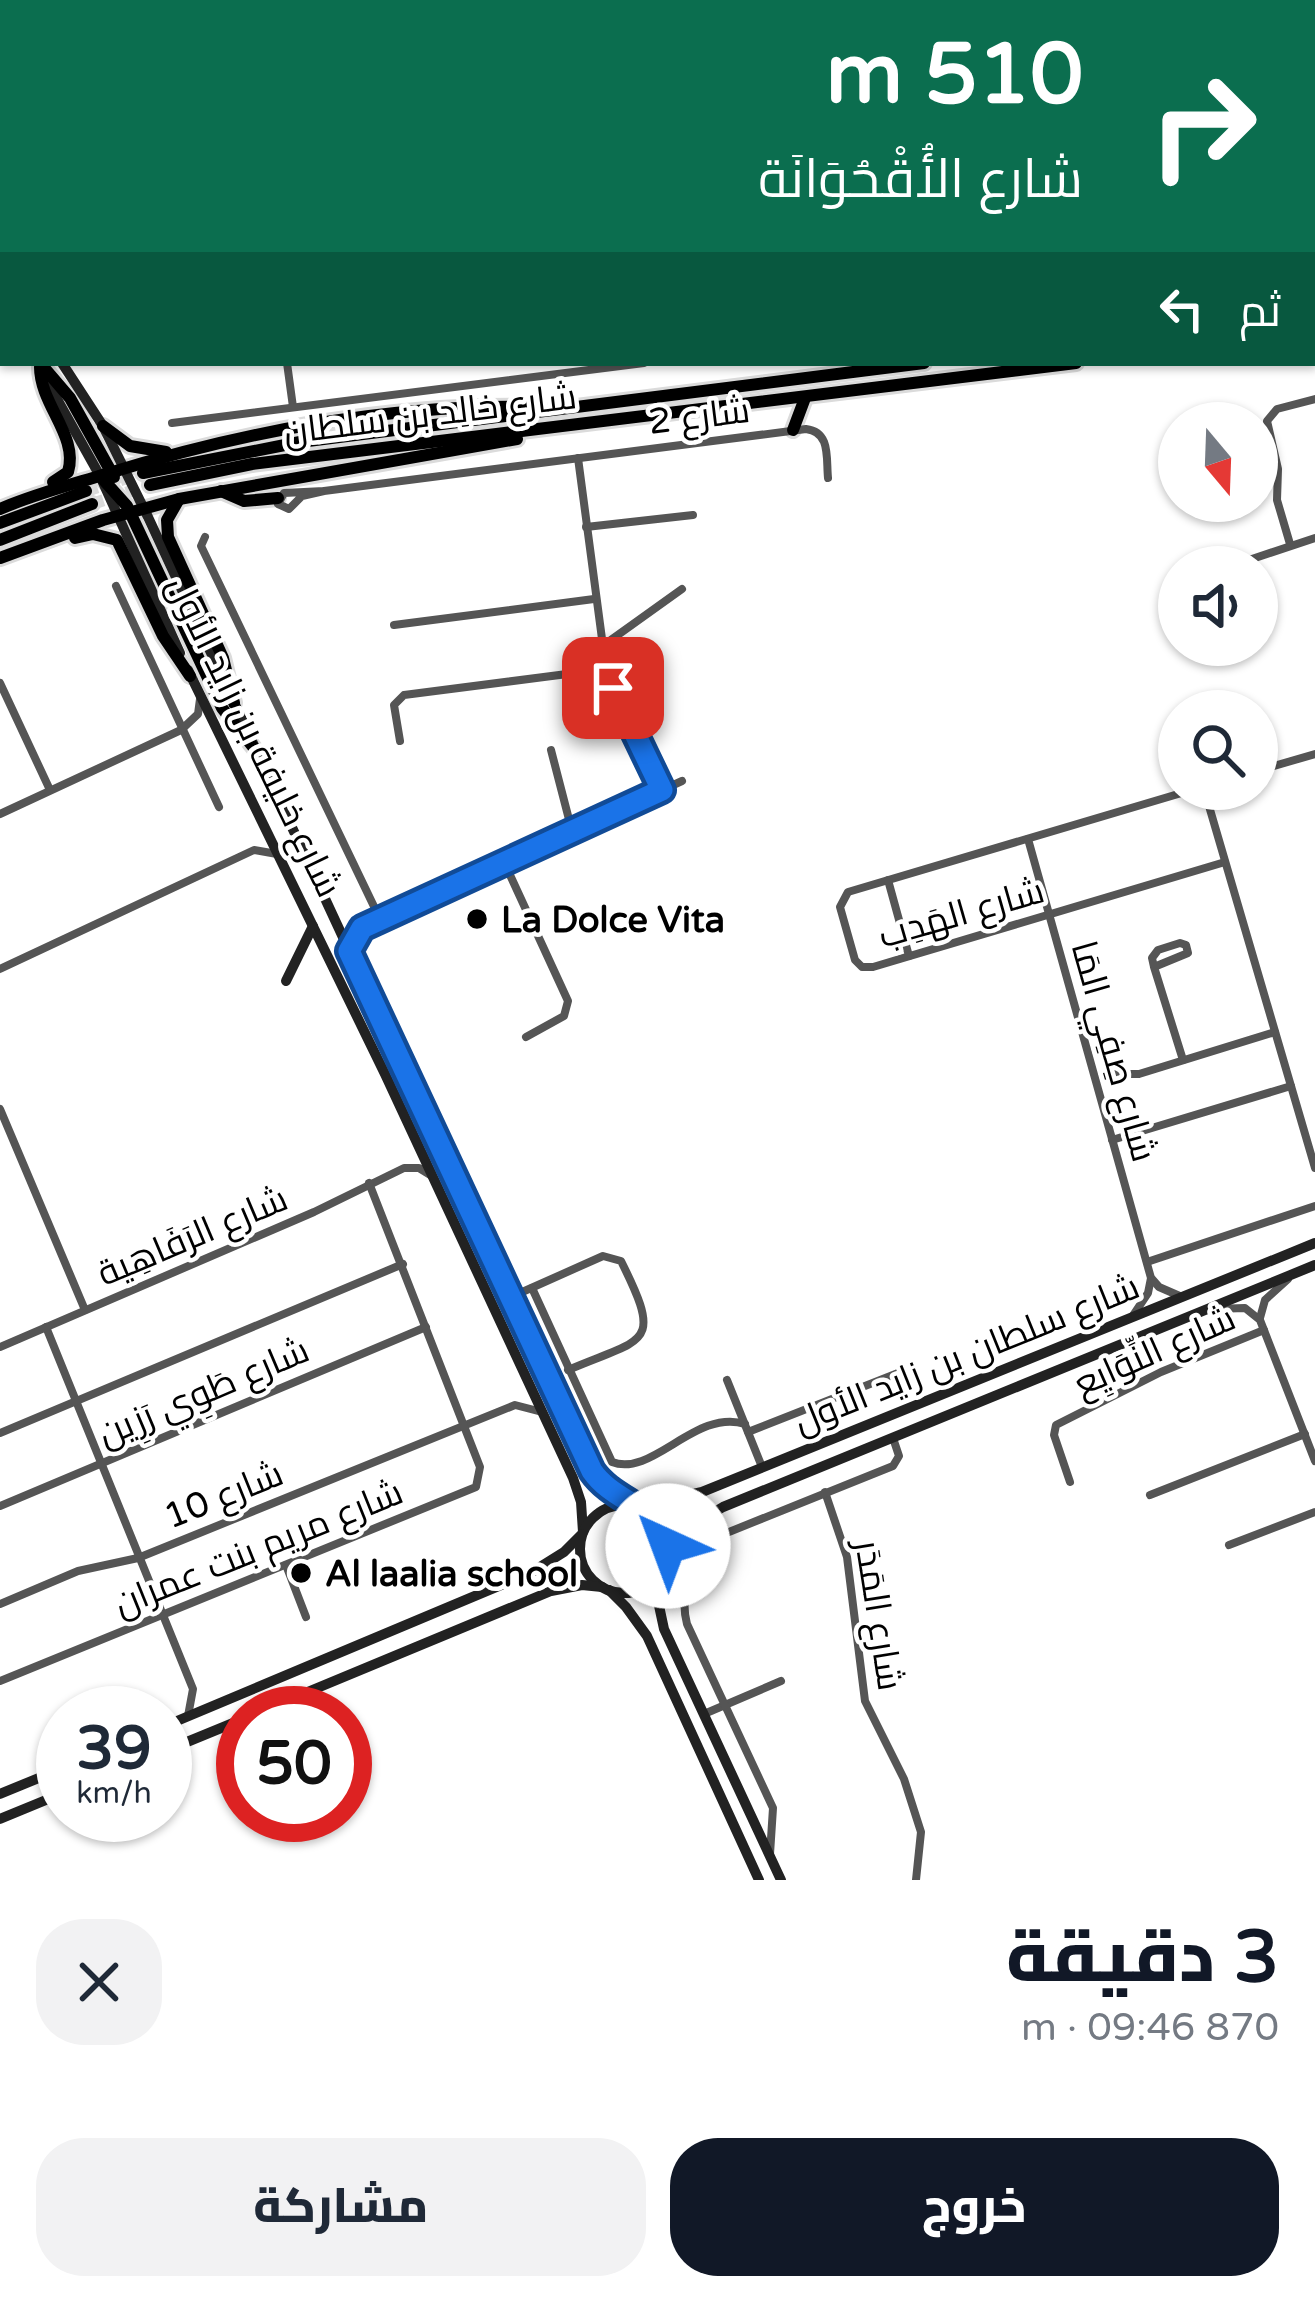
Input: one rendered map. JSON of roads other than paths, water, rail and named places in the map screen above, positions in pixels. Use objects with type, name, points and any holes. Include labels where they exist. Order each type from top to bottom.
[{"type":"main road","points":[[0,506],[61,479],[70,467],[70,446],[45,396],[39,366]]},
{"type":"main road","points":[[41,366],[70,398],[131,513],[222,708],[254,748]]},
{"type":"main road","name":"شارع خليفة بن زايد الأول","points":[[64,366],[103,425],[111,473],[234,703],[592,1471],[606,1488],[634,1506]]},
{"type":"main road","name":"شارع خالِد بن سلطان","points":[[872,367],[240,451],[146,479],[1053,366]]},
{"type":"main road","points":[[793,430],[805,398]]},
{"type":"main road","points":[[0,506],[252,435],[493,407],[567,408]]},
{"type":"main road","points":[[103,425],[140,450],[180,452]]},
{"type":"main road","points":[[0,561],[131,513],[220,490],[457,452],[548,430]]},
{"type":"main road","points":[[220,490],[244,501],[278,498]]},
{"type":"main road","points":[[0,523],[89,497],[0,540]]},
{"type":"main road","points":[[179,500],[170,511],[168,537],[223,658],[234,703]]},
{"type":"main road","name":"شارع خليفة بن زايد الأول","points":[[131,513],[190,676],[418,1145],[579,1492],[583,1533]]},
{"type":"main road","points":[[0,561],[83,535],[113,538],[163,636],[190,676]]},
{"type":"main road","points":[[286,981],[313,926]]},
{"type":"main road","name":"شارع سلطان بن زايد الأول","points":[[634,1506],[688,1497],[1315,1243]]},
{"type":"main road","name":"شارع سلطان بن زايد الأول","points":[[668,1555],[691,1526],[712,1512],[1315,1265]]},
{"type":"main road","points":[[261,1686],[532,1573],[564,1552],[601,1512],[634,1506],[663,1528],[668,1555],[661,1573],[661,1620],[781,1880]]},
{"type":"main road","points":[[583,1533],[582,1563],[626,1606],[647,1636],[759,1880]]},
{"type":"main road","points":[[322,1686],[551,1591],[582,1586],[638,1591],[661,1573]]},
{"type":"main road","points":[[0,1794],[36,1779]]},
{"type":"main road","points":[[0,1819],[36,1804]]},
{"type":"street","points":[[287,366],[293,407]]},
{"type":"street","points":[[172,423],[620,366]]},
{"type":"street","points":[[1290,544],[1277,500],[1278,469],[1267,421],[1276,409],[1315,399]]},
{"type":"street","name":"شارع 2","points":[[324,491],[302,496],[289,509],[279,506],[278,498],[284,493],[811,429],[821,434],[828,478]]},
{"type":"street","points":[[578,458],[606,669],[662,790]]},
{"type":"street","points":[[586,527],[693,515]]},
{"type":"street","points":[[206,537],[202,548],[380,919]]},
{"type":"street","points":[[1278,549],[1315,538]]},
{"type":"street","points":[[116,586],[219,807]]},
{"type":"street","points":[[601,647],[682,589]]},
{"type":"street","points":[[394,626],[594,599]]},
{"type":"street","points":[[400,741],[394,709],[404,695],[606,669]]},
{"type":"street","points":[[0,683],[50,790]]},
{"type":"street","points":[[184,728],[200,711],[200,695]]},
{"type":"street","points":[[0,814],[184,728],[202,722],[219,731]]},
{"type":"street","points":[[551,750],[572,831]]},
{"type":"street","points":[[1278,765],[1315,754]]},
{"type":"street","points":[[349,951],[362,928],[682,781]]},
{"type":"street","name":"شارع الهَدِب","points":[[1158,801],[845,894],[840,910],[860,965],[869,968],[1225,862]]},
{"type":"street","points":[[1206,810],[1315,1168]]},
{"type":"street","points":[[0,969],[254,850],[265,826]]},
{"type":"street","name":"شارع صِفِي المَا","points":[[1028,839],[1151,1277]]},
{"type":"street","points":[[254,850],[280,856]]},
{"type":"street","points":[[504,862],[568,1000],[568,1010],[561,1018],[526,1037]]},
{"type":"street","points":[[888,880],[909,956]]},
{"type":"street","points":[[337,923],[362,928]]},
{"type":"street","points":[[1154,967],[1184,958],[1188,947],[1180,943],[1152,956],[1154,967],[1183,1060]]},
{"type":"street","points":[[1113,1074],[1139,1074],[1275,1032]]},
{"type":"street","points":[[1112,1140],[1291,1086]]},
{"type":"street","points":[[0,1109],[85,1310]]},
{"type":"street","points":[[404,1168],[418,1145]]},
{"type":"street","points":[[404,1168],[419,1168],[432,1176]]},
{"type":"street","name":"شارع الرَفَاهِية","points":[[0,1347],[314,1212],[404,1168]]},
{"type":"street","name":"شارع مريم بنت عمران","points":[[0,1682],[472,1490],[481,1471],[369,1183]]},
{"type":"street","points":[[1147,1262],[1315,1206]]},
{"type":"street","points":[[511,1297],[603,1256],[615,1256],[623,1265],[646,1318],[645,1330],[633,1342],[568,1370]]},
{"type":"street","points":[[0,1433],[403,1264]]},
{"type":"street","points":[[1262,1325],[1268,1296],[1293,1274]]},
{"type":"street","points":[[1151,1277],[1182,1297]]},
{"type":"street","points":[[1132,1318],[1148,1293],[1151,1277]]},
{"type":"street","points":[[532,1288],[606,1455],[617,1464],[631,1465],[717,1421],[746,1428],[898,1373]]},
{"type":"street","points":[[1209,1309],[1245,1308],[1262,1325],[1315,1461]]},
{"type":"street","name":"شارع النِّوَايِع","points":[[1070,1482],[1054,1435],[1056,1425],[1262,1325]]},
{"type":"street","points":[[46,1327],[192,1694]]},
{"type":"street","name":"شارع طَوِي رَزِين","points":[[0,1506],[427,1327]]},
{"type":"street","points":[[465,1425],[514,1406],[524,1394],[527,1379]]},
{"type":"street","points":[[727,1380],[763,1468]]},
{"type":"street","points":[[514,1406],[542,1412]]},
{"type":"street","name":"شارع 10","points":[[0,1604],[78,1571],[138,1558],[465,1425]]},
{"type":"street","points":[[1150,1495],[1305,1434]]},
{"type":"street","points":[[770,1857],[772,1805],[684,1617],[685,1595],[699,1555],[723,1532],[893,1466],[899,1456],[893,1438]]},
{"type":"street","name":"شارع المَدَر","points":[[826,1492],[847,1557],[865,1701],[904,1778],[921,1832],[916,1880]]},
{"type":"street","points":[[1229,1544],[1315,1512]]},
{"type":"street","points":[[286,1565],[306,1617]]},
{"type":"street","points":[[704,1714],[781,1681]]},
{"type":"street","points":[[193,1688],[216,1703]]},
{"type":"street","points":[[753,1820],[773,1821]]},
{"type":"tunnel","points":[[86,491],[143,473]]},
{"type":"tunnel","points":[[92,504],[150,485]]},
{"type":"place","name":"La Dolce Vita","points":[[477,919]]},
{"type":"place","name":"Al laalia school","points":[[301,1573]]}]
